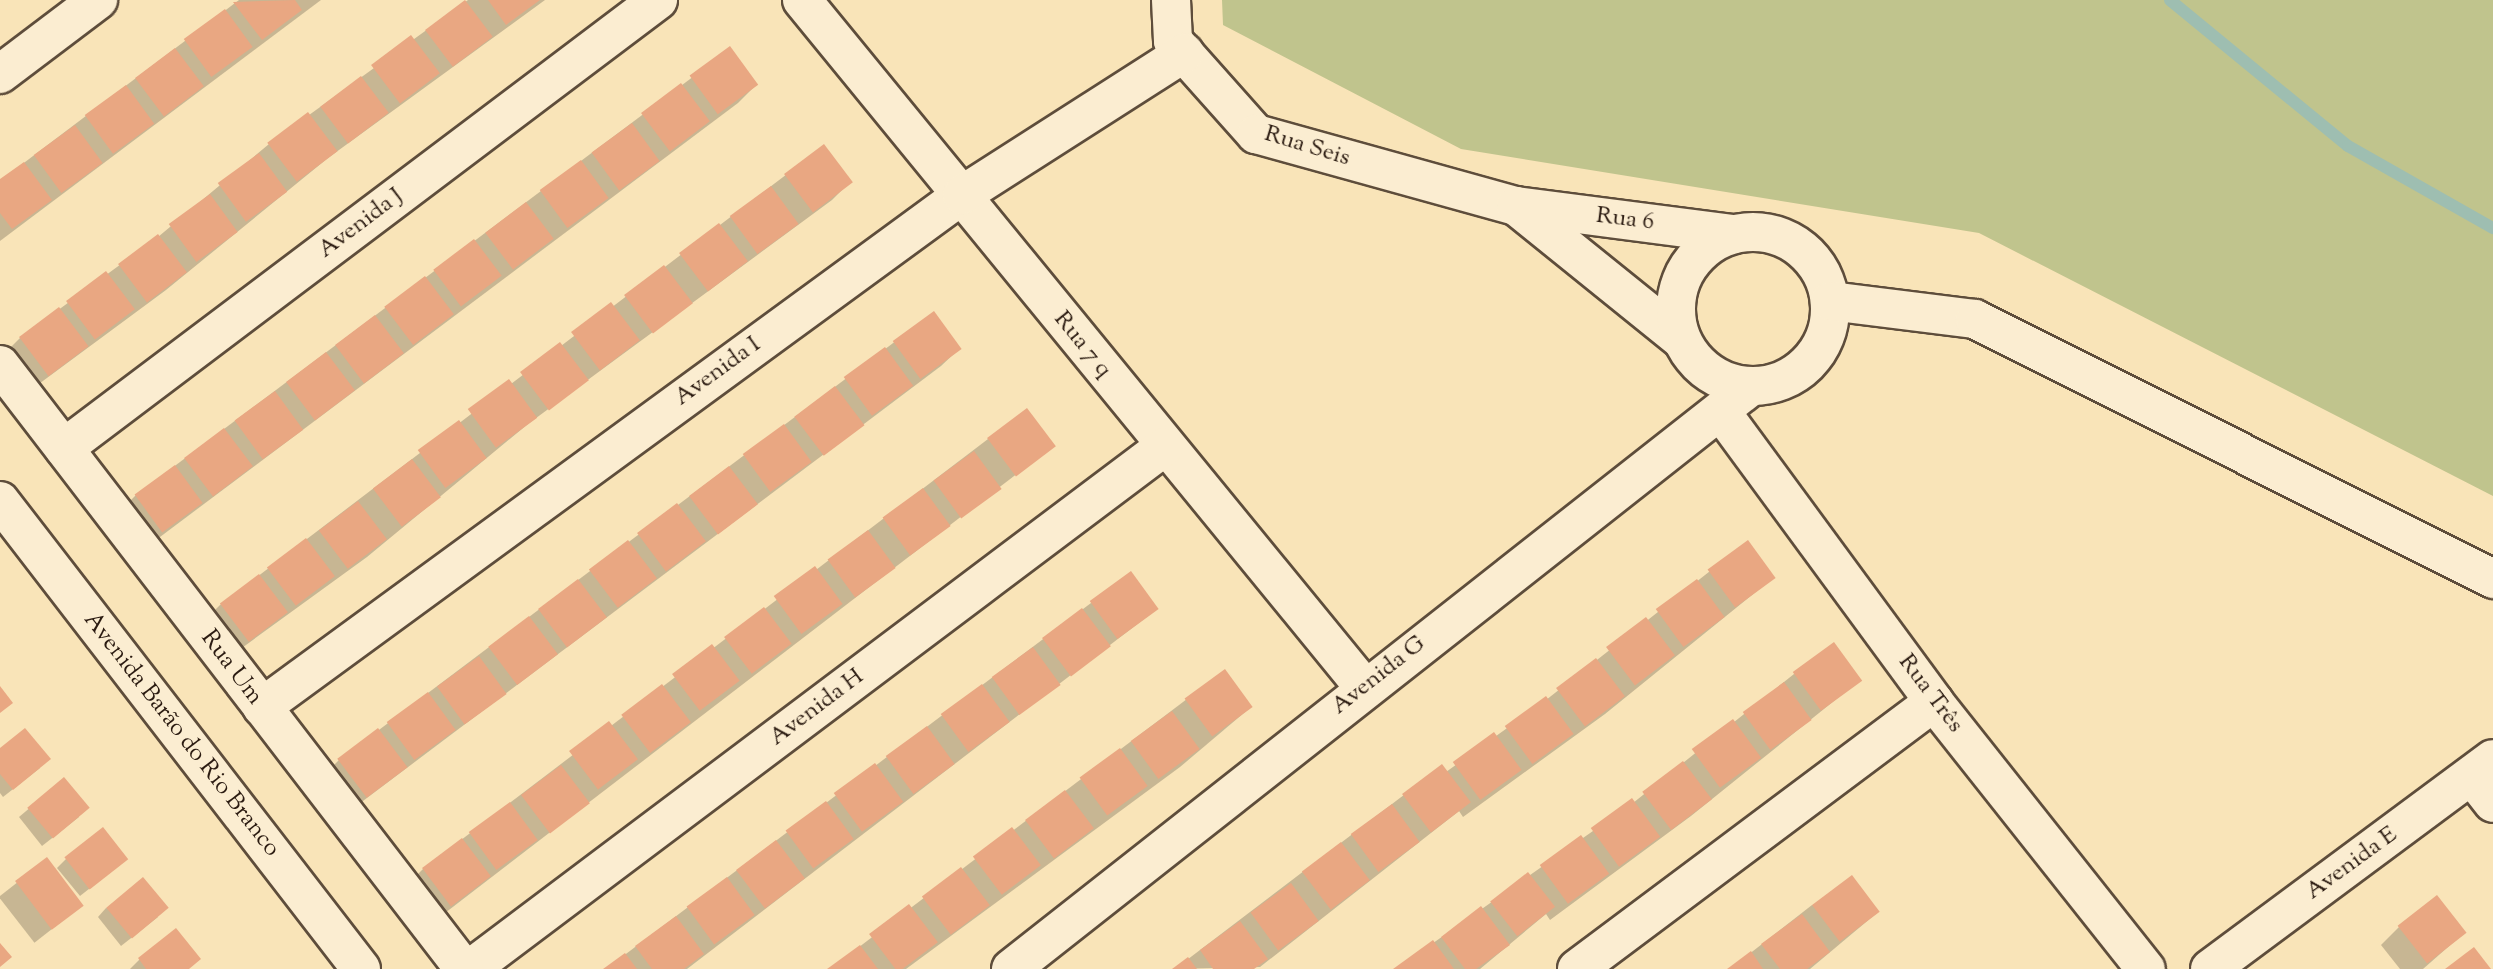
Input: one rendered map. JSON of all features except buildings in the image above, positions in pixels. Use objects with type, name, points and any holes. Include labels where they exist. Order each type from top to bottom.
[{"type":"street","points":[[0,74],[98,0]]},
{"type":"street","name":"Avenida J","points":[[64,448],[658,0]]},
{"type":"street","name":"Rua 7 q","points":[[802,0],[1164,447],[1364,687]]},
{"type":"street","name":"Rua Seis","points":[[1171,0],[1173,41],[1256,135],[1516,206]]},
{"type":"street","name":"Avenida I","points":[[262,707],[962,195],[1184,53]]},
{"type":"street","points":[[1516,206],[1681,339],[1708,373],[1750,387],[1782,380],[1810,362],[1829,324],[1830,301],[1825,280],[1797,246],[1777,236],[1733,234],[1696,256],[1683,274],[1676,295],[1681,339]]},
{"type":"street","name":"Rua 6","points":[[1516,206],[1733,234]]},
{"type":"street","points":[[1830,301],[1975,319],[2493,579]]},
{"type":"street","name":"Rua Um","points":[[0,365],[464,969]]},
{"type":"street","name":"Avenida G","points":[[1011,969],[1364,687],[1722,412],[1750,387]]},
{"type":"street","name":"Rua Três","points":[[1722,412],[1934,702],[2146,969]]},
{"type":"street","name":"Avenida H","points":[[470,969],[1164,447]]},
{"type":"street","name":"Avenida Barão do Rio Branco","points":[[0,501],[361,969]]},
{"type":"street","points":[[1577,969],[1934,702]]},
{"type":"street","name":"Avenida E","points":[[2210,969],[2486,779]]},
{"type":"green space","points":[[1222,0],[2493,0],[2493,496],[1979,233],[1461,149],[1223,25]]},
{"type":"waterway","points":[[2170,0],[2348,146],[2493,228]]}]
